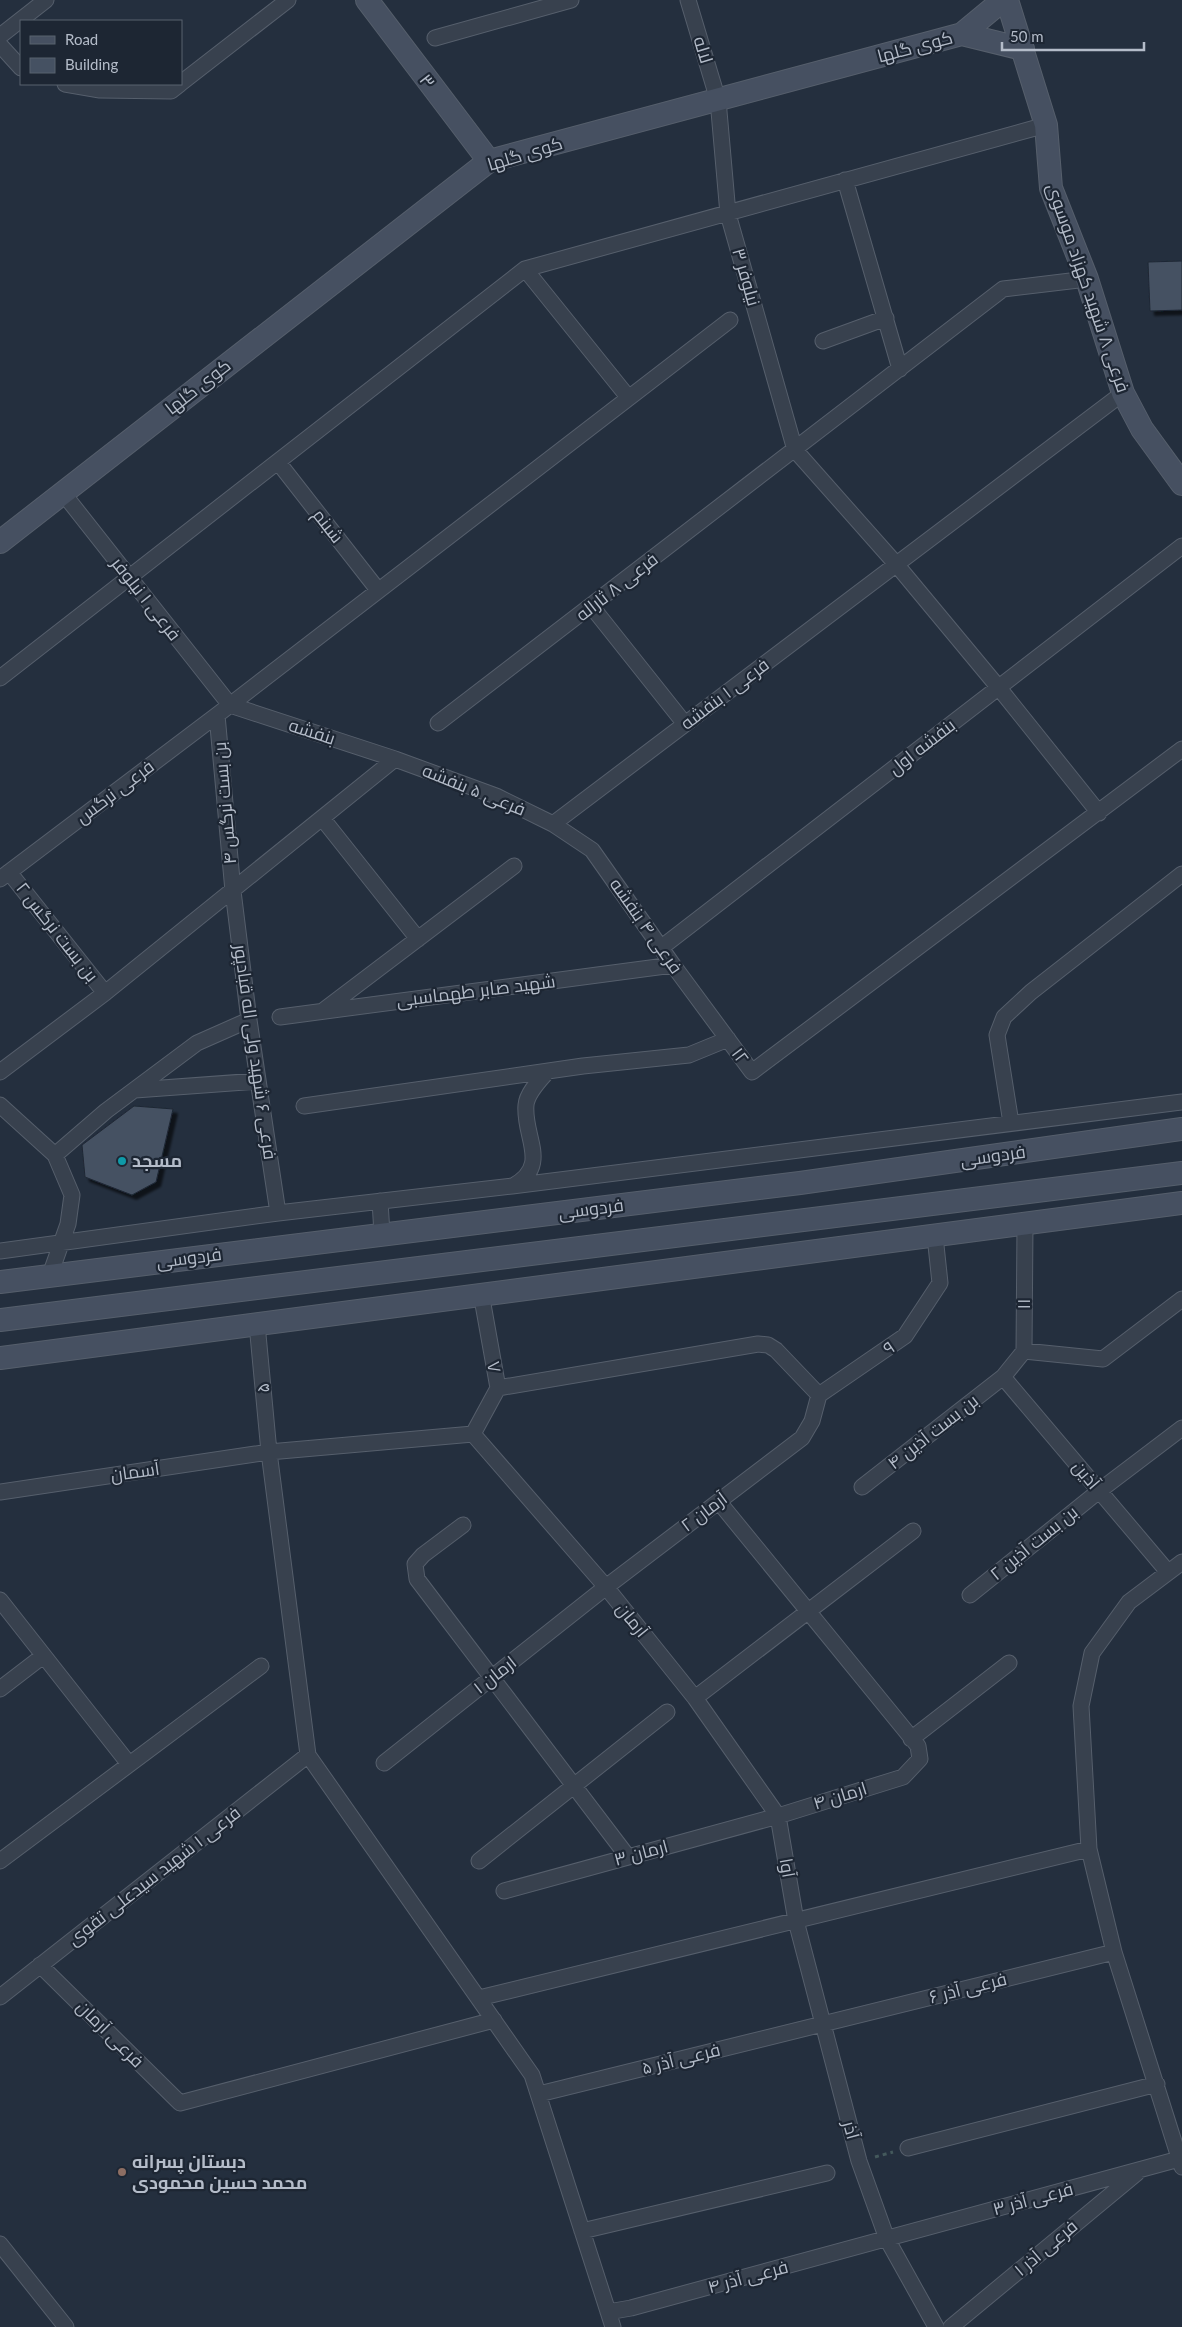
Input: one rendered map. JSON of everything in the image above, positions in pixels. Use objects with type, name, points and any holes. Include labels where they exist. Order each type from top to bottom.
[{"type":"street","points":[[20,20],[46,0]]},
{"type":"street","points":[[182,82],[288,0]]},
{"type":"street","name":"۳","points":[[367,0],[489,161]]},
{"type":"street","points":[[436,38],[538,4],[571,0]]},
{"type":"street","name":"لاله","points":[[688,0],[718,100]]},
{"type":"street","points":[[962,34],[1003,0]]},
{"type":"street","name":"فرعی ۸ شهید کهزاد موسوی","points":[[1007,0],[1024,49],[1046,125],[1051,188],[1087,278],[1123,393],[1142,429],[1182,484]]},
{"type":"street","points":[[0,36],[20,20]]},
{"type":"street","name":"کوی گلها","points":[[0,542],[489,161],[962,34],[1024,49]]},
{"type":"street","points":[[0,45],[20,67]]},
{"type":"street","points":[[71,85],[100,90],[171,91],[178,85]]},
{"type":"street","name":"نیلوفر ۳","points":[[718,100],[728,214],[795,450]]},
{"type":"street","points":[[0,678],[525,269],[1046,125]]},
{"type":"street","points":[[845,180],[900,369]]},
{"type":"street","points":[[525,269],[628,397]]},
{"type":"street","name":"فرعی ۸ ثاراله","points":[[438,724],[1003,289],[1087,278]]},
{"type":"street","points":[[823,341],[886,318]]},
{"type":"street","name":"فرعی نرگس","points":[[5,875],[217,715],[730,320]]},
{"type":"street","name":"فرعی ۱ بنفشه","points":[[553,824],[1123,393]]},
{"type":"street","points":[[795,450],[896,564],[1000,688],[1099,813],[1182,749]]},
{"type":"street","name":"شبنم","points":[[278,462],[378,590]]},
{"type":"street","name":"فرعی ۱ نیلوفر","points":[[63,493],[230,705]]},
{"type":"street","name":"بنفشه اول","points":[[662,947],[1182,546]]},
{"type":"street","points":[[592,607],[685,724]]},
{"type":"street","name":"بنفشه","points":[[230,705],[394,759]]},
{"type":"street","name":"بن بست نرگس ۴","points":[[217,715],[233,891]]},
{"type":"street","points":[[0,1072],[233,891],[394,759]]},
{"type":"street","name":"فرعی ۵ بنفشه","points":[[394,759],[496,796],[553,824]]},
{"type":"street","name":"۱۲","points":[[728,1039],[752,1072],[1099,813]]},
{"type":"street","points":[[322,818],[418,939]]},
{"type":"street","name":"فرعی ۴ بنفشه","points":[[553,824],[592,850],[662,947],[672,965],[728,1039]]},
{"type":"street","points":[[324,1010],[514,866]]},
{"type":"street","points":[[1010,1123],[997,1035],[1004,1017],[1030,992],[1182,874]]},
{"type":"street","name":"بن بست نرگس ۲","points":[[5,875],[104,993]]},
{"type":"street","name":"فرعی ۶ شهید ولی اله قبادپور","points":[[233,891],[248,1020],[278,1213]]},
{"type":"street","name":"شهید صابر طهماسبی","points":[[280,1017],[672,965]]},
{"type":"street","points":[[54,1155],[197,1043],[248,1020]]},
{"type":"street","points":[[304,1106],[547,1072],[689,1055],[728,1039]]},
{"type":"street","points":[[512,1186],[524,1180],[533,1165],[534,1155],[526,1122],[526,1102],[533,1089],[547,1072]]},
{"type":"street","points":[[135,1090],[258,1080]]},
{"type":"street","points":[[0,1251],[278,1213],[512,1186],[1182,1102]]},
{"type":"street","points":[[0,1105],[54,1155],[72,1195],[68,1224],[50,1275]]},
{"type":"street","name":"فردوسی","points":[[0,1282],[800,1183],[1182,1129]]},
{"type":"street","name":"فردوسی","points":[[0,1320],[1182,1173]]},
{"type":"street","points":[[380,1201],[382,1234]]},
{"type":"street","points":[[0,1358],[481,1293],[1182,1203]]},
{"type":"street","name":"۱۱","points":[[1024,1351],[1025,1224]]},
{"type":"street","name":"۹","points":[[819,1395],[905,1336],[940,1283],[935,1236]]},
{"type":"street","name":"۷","points":[[473,1434],[498,1388],[481,1293]]},
{"type":"street","points":[[1003,1377],[1024,1351],[1103,1359],[1182,1299]]},
{"type":"street","name":"۵","points":[[258,1324],[269,1452],[308,1756]]},
{"type":"street","points":[[498,1388],[758,1344],[768,1345],[776,1350],[819,1395]]},
{"type":"street","name":"بن بست آذین ۴","points":[[862,1487],[1003,1377]]},
{"type":"street","name":"آذین","points":[[1003,1377],[1168,1572]]},
{"type":"street","name":"آرمان ۲","points":[[606,1587],[802,1438],[812,1421],[819,1395]]},
{"type":"street","name":"بن بست آذین ۲","points":[[970,1595],[1099,1491],[1182,1428]]},
{"type":"street","name":"آسمان","points":[[0,1492],[269,1452],[473,1434]]},
{"type":"street","name":"آرمان","points":[[473,1434],[606,1587],[695,1698],[778,1816]]},
{"type":"street","points":[[718,1502],[911,1739],[1010,1664]]},
{"type":"street","points":[[463,1525],[415,1564],[417,1579],[628,1857]]},
{"type":"street","points":[[695,1698],[913,1531]]},
{"type":"street","points":[[1181,2163],[1114,1952],[1088,1849],[1081,1706],[1092,1653],[1129,1602],[1182,1562]]},
{"type":"street","name":"ارمان ۱","points":[[384,1763],[606,1587]]},
{"type":"street","points":[[0,1600],[129,1764]]},
{"type":"street","points":[[0,1689],[43,1656]]},
{"type":"street","points":[[0,1861],[261,1666]]},
{"type":"street","points":[[478,1860],[667,1712]]},
{"type":"street","name":"ارمان ۴","points":[[778,1816],[903,1776],[920,1758],[918,1746],[911,1739]]},
{"type":"street","points":[[308,1756],[532,2075],[613,2327]]},
{"type":"street","name":"فرعی ۱ شهید سیدعلی تقوی","points":[[0,1997],[308,1756]]},
{"type":"street","name":"ارمان ۳","points":[[504,1891],[778,1816]]},
{"type":"street","name":"آوا","points":[[778,1816],[796,1921]]},
{"type":"street","points":[[479,1998],[1088,1849]]},
{"type":"street","name":"آذر","points":[[796,1921],[859,2160],[887,2239],[936,2327]]},
{"type":"street","name":"فرعی آذر ۶","points":[[823,2024],[1114,1952]]},
{"type":"street","name":"فرعی آرمان","points":[[40,1965],[180,2103],[494,2020]]},
{"type":"street","name":"فرعی آذر ۵","points":[[538,2094],[823,2024]]},
{"type":"street","points":[[908,2148],[1157,2084]]},
{"type":"street","name":"فرعی آذر ۳","points":[[887,2239],[1142,2170],[1181,2163]]},
{"type":"street","name":"فرعی آذر ۱","points":[[951,2327],[1142,2170]]},
{"type":"street","points":[[582,2231],[827,2173]]},
{"type":"street","name":"فرعی آذر ۴","points":[[608,2312],[631,2308],[887,2239]]},
{"type":"street","points":[[0,2244],[66,2327]]},
{"type":"path","points":[[859,2160],[908,2148]]},
{"type":"building","points":[[1182,261],[1182,310],[1150,311],[1148,262]]},
{"type":"building","name":"مسجد","points":[[134,1106],[173,1109],[156,1182],[132,1195],[85,1177],[82,1145]]},
{"type":"place","name":"مسجد","points":[[122,1161]]},
{"type":"place","name":"دبستان پسرانه محمد حسین محمودی","points":[[122,2172]]}]
